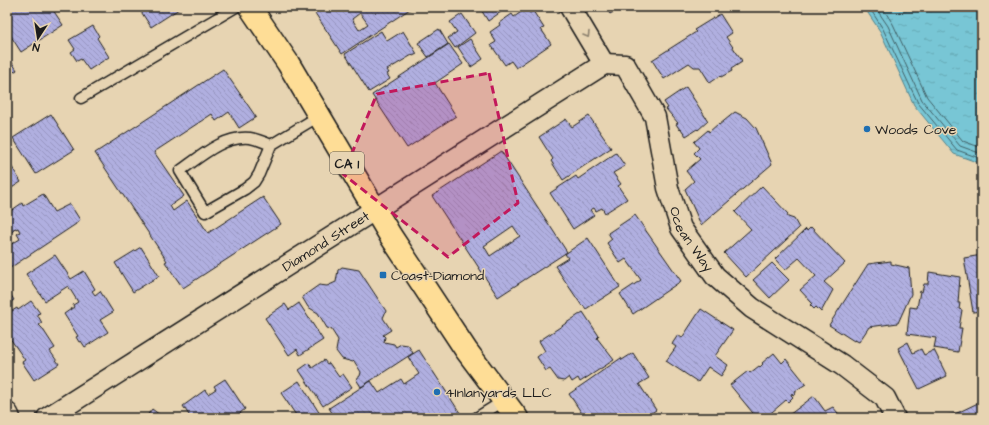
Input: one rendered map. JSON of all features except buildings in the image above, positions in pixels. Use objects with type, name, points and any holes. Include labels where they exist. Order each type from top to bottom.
[{"type":"highway","name":"CA 1","points":[[250,7],[288,63],[374,209],[466,350],[511,409]]},
{"type":"street","points":[[570,7],[604,64]]},
{"type":"street","name":"Diamond Street","points":[[47,418],[604,64]]},
{"type":"street","name":"Ocean Way","points":[[604,64],[625,65],[655,117],[668,188],[681,228],[715,276],[752,308],[842,365],[885,398],[895,418]]},
{"type":"street","points":[[7,414],[9,418]]},
{"type":"lane","points":[[82,98],[236,7]]},
{"type":"lane","points":[[271,144],[250,138],[238,138],[227,141],[206,152],[180,171],[205,212],[245,189],[254,182],[259,174],[271,144],[319,116]]},
{"type":"lane","points":[[476,418],[511,409]]},
{"type":"highlighted area","points":[[489,73],[518,203],[448,257],[343,174],[377,94]]},
{"type":"water","points":[[864,7],[982,7],[982,164],[954,154],[914,105],[880,31]]},
{"type":"place","name":"Woods Cove","points":[[867,129]]},
{"type":"place","name":"Coast-Diamond","points":[[383,275]]},
{"type":"place","name":"4Inlanyards LLC","points":[[437,392]]}]
